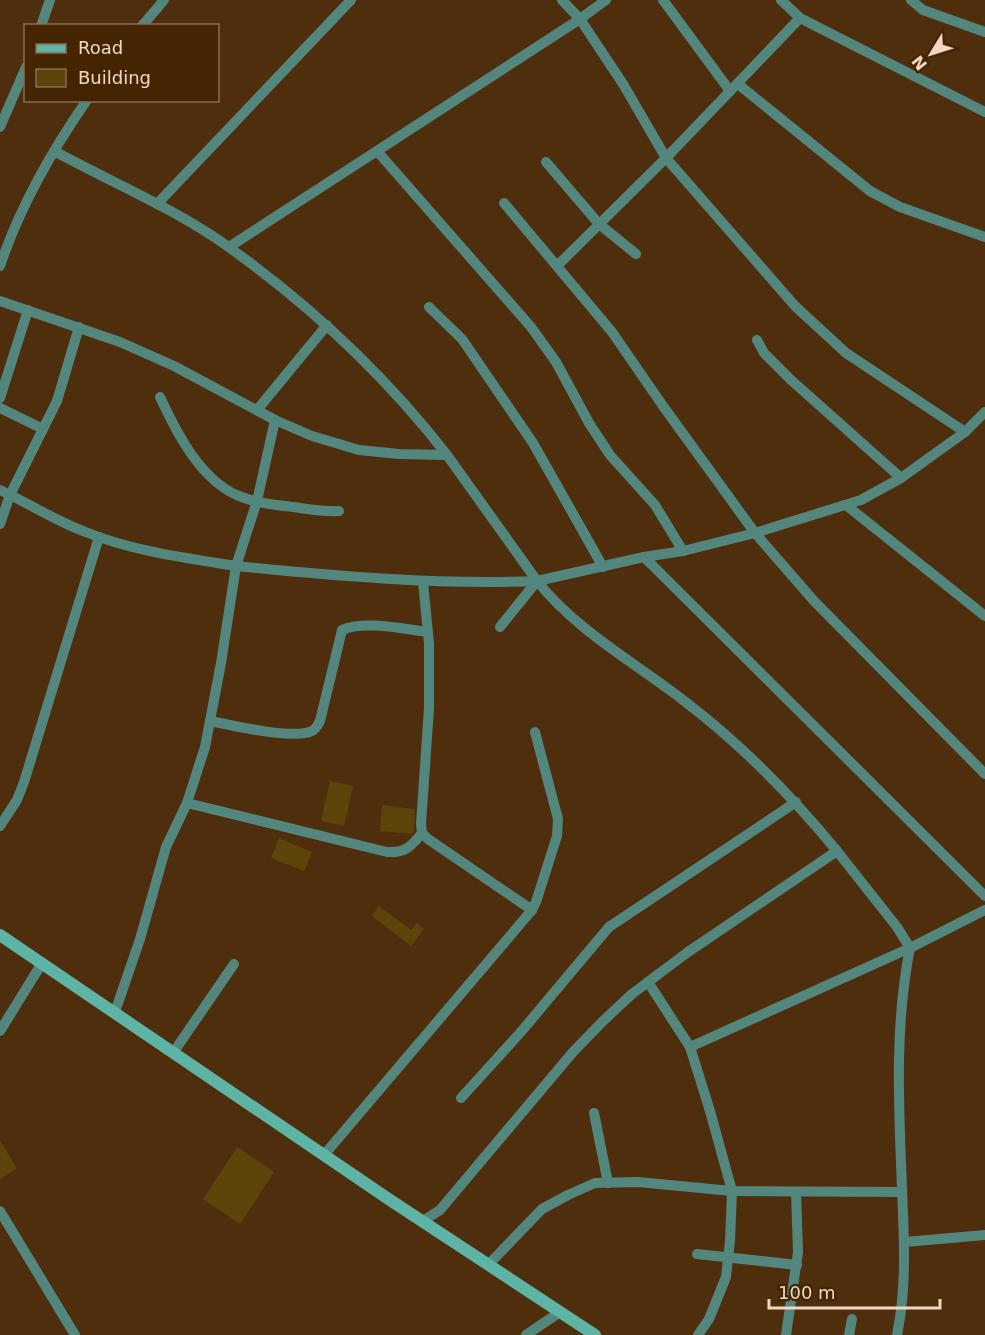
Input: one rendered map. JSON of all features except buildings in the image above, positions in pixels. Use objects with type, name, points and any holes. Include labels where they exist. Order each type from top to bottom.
[{"type":"street","points":[[42,24],[50,0]]},
{"type":"street","points":[[144,24],[164,0]]},
{"type":"street","points":[[157,204],[351,0]]},
{"type":"street","points":[[562,0],[580,19],[623,84],[666,158],[795,306],[846,353],[965,432]]},
{"type":"street","points":[[229,247],[606,0]]},
{"type":"street","points":[[663,0],[734,88],[870,191],[900,207],[985,237]]},
{"type":"street","points":[[781,0],[800,18],[985,112]]},
{"type":"street","points":[[911,0],[923,10],[985,32]]},
{"type":"street","points":[[558,265],[666,158],[800,18]]},
{"type":"street","points":[[0,128],[24,72]]},
{"type":"street","points":[[0,266],[26,200],[86,102]]},
{"type":"street","points":[[54,151],[157,204],[229,247],[360,355],[417,415],[549,596],[628,662],[682,699],[736,743],[796,802],[897,927],[910,948],[902,1004],[898,1069],[905,1242],[902,1313],[897,1335]]},
{"type":"street","points":[[377,151],[531,327],[556,362],[589,423],[610,455],[655,505],[683,551]]},
{"type":"street","points":[[546,162],[599,224],[636,254]]},
{"type":"street","points":[[504,203],[612,332],[755,532],[814,602],[985,774]]},
{"type":"street","points":[[0,301],[79,327],[174,366],[275,420],[312,436],[359,450],[447,455]]},
{"type":"street","points":[[429,307],[462,339],[533,443],[603,567]]},
{"type":"street","points":[[0,398],[28,310]]},
{"type":"street","points":[[257,410],[327,326]]},
{"type":"street","points":[[0,524],[5,493],[57,401],[79,327]]},
{"type":"street","points":[[757,340],[764,353],[791,380],[902,478]]},
{"type":"street","points":[[160,397],[174,427],[192,456],[213,479],[237,495],[257,501],[325,512],[339,511]]},
{"type":"street","points":[[0,408],[43,429]]},
{"type":"street","points":[[5,493],[99,537],[152,551],[236,566],[423,582],[537,581],[644,557],[683,551],[861,500],[902,478],[965,432],[985,412]]},
{"type":"street","points":[[115,1012],[140,939],[166,848],[187,803],[205,747],[222,663],[236,566],[257,501],[275,420]]},
{"type":"street","points":[[846,505],[985,616]]},
{"type":"street","points":[[0,826],[17,800],[24,782],[99,537]]},
{"type":"street","points":[[644,557],[985,896]]},
{"type":"street","points":[[500,627],[537,581]]},
{"type":"street","points":[[423,582],[428,632],[429,708],[422,833],[532,910]]},
{"type":"street","points":[[210,721],[270,733],[308,733],[315,729],[320,721],[342,630],[351,626],[364,626],[428,632]]},
{"type":"street","points":[[324,1155],[532,910],[557,836],[558,819],[536,732]]},
{"type":"street","points":[[461,1098],[520,1033],[609,927],[796,802]]},
{"type":"street","points":[[187,803],[387,852],[399,853],[410,848],[422,833]]},
{"type":"street","points":[[423,1221],[440,1210],[580,1044],[617,1008],[688,952],[837,851]]},
{"type":"street","points":[[690,1047],[910,948],[985,910]]},
{"type":"street","points":[[0,935],[324,1155],[595,1335]]},
{"type":"street","points":[[0,1032],[42,963]]},
{"type":"street","points":[[173,1053],[234,964]]},
{"type":"street","points":[[648,982],[690,1047],[732,1191],[726,1277],[703,1333]]},
{"type":"street","points":[[594,1113],[608,1183]]},
{"type":"street","points":[[489,1265],[542,1209],[595,1183],[638,1182],[732,1191],[902,1192]]},
{"type":"street","points":[[786,1335],[797,1265],[796,1192]]},
{"type":"street","points":[[0,1210],[75,1335]]},
{"type":"street","points":[[905,1242],[985,1235]]},
{"type":"street","points":[[697,1254],[797,1265]]},
{"type":"street","points":[[526,1335],[560,1312]]},
{"type":"street","points":[[849,1335],[852,1318]]}]
